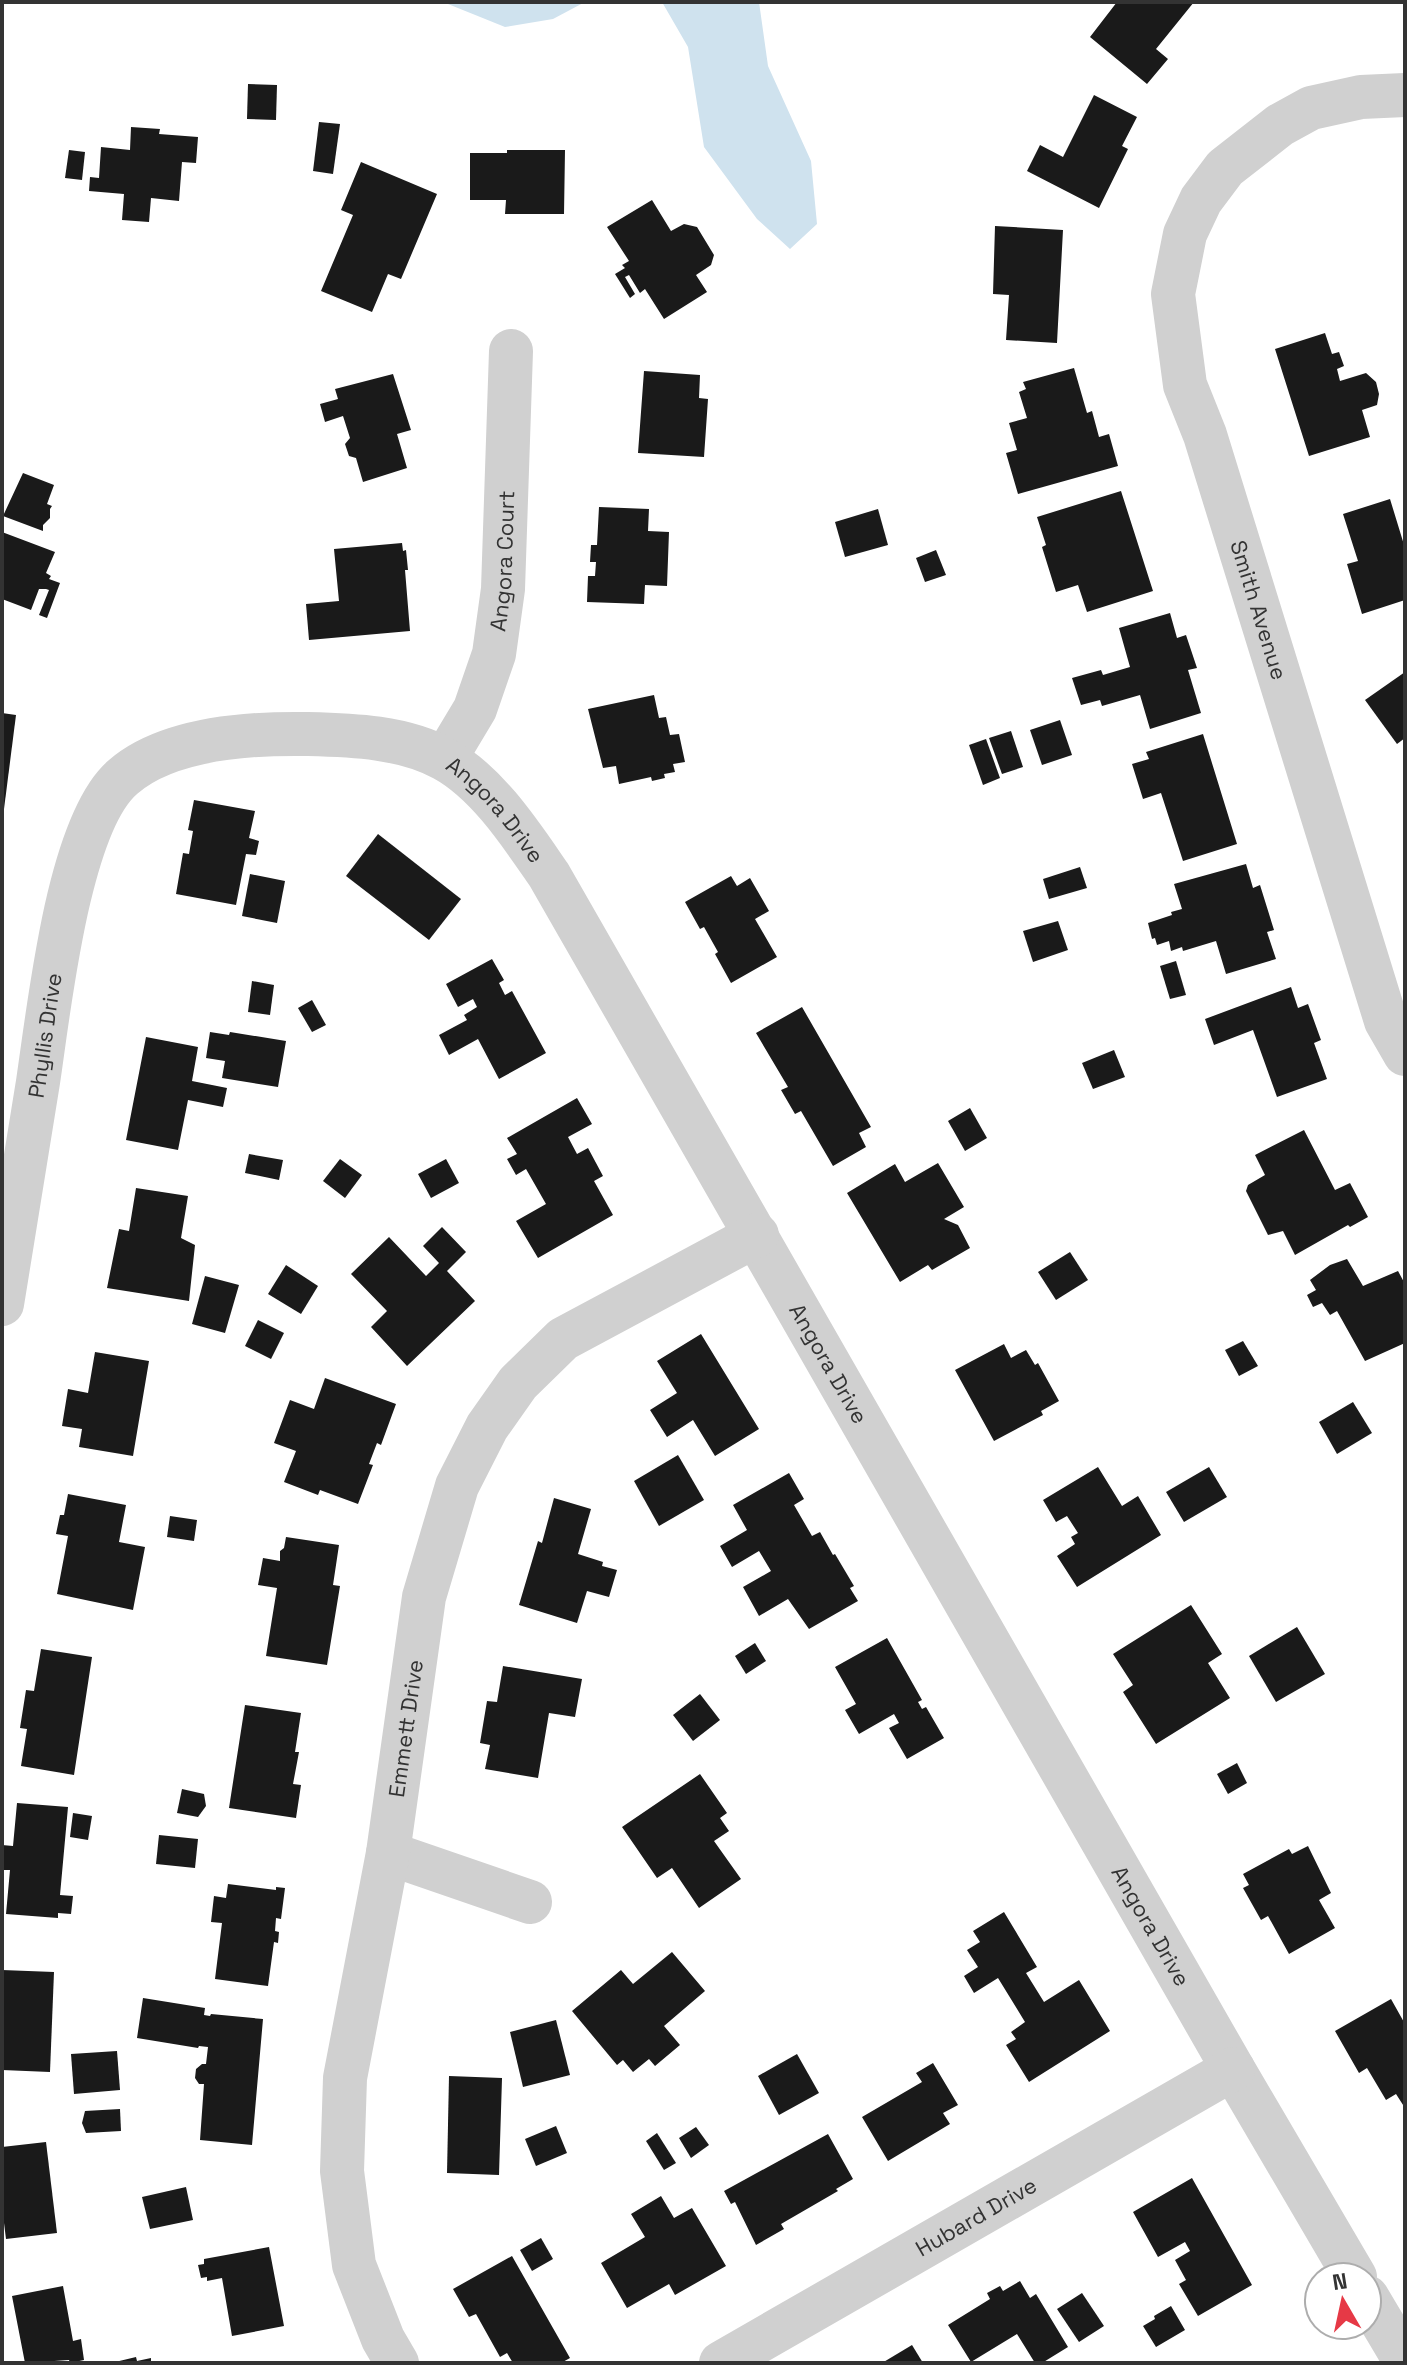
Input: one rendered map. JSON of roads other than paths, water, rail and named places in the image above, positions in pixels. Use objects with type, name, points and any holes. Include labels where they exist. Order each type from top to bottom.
[{"type":"street","name":"Smith Avenue","points":[[1399,1029],[1185,385],[1173,294],[1185,234],[1201,200],[1225,168],[1280,125],[1311,108],[1361,97],[1405,95]]},
{"type":"street","name":"Angora Court","points":[[445,759],[475,709],[494,654],[503,589],[511,351]]},
{"type":"street","name":"Angora Drive","points":[[122,777],[146,760],[176,748],[227,739],[289,734],[356,735],[407,746],[445,759],[482,789],[519,831],[549,875],[1346,2261]]},
{"type":"street","name":"Phyllis Drive","points":[[2,1304],[47,1015],[71,893],[84,845],[104,799],[122,777]]},
{"type":"street","name":"Emmett Drive","points":[[397,2363],[383,2339],[354,2265],[342,2171],[345,2078],[388,1853],[424,1597],[457,1486],[487,1427],[518,1383],[563,1339],[757,1235]]},
{"type":"street","points":[[388,1853],[530,1902]]},
{"type":"street","name":"Hubard Drive","points":[[721,2363],[1233,2069]]},
{"type":"street","points":[[1383,2324],[1405,2361]]},
{"type":"water","points":[[443,2],[585,2],[553,19],[505,27]]},
{"type":"water","points":[[662,2],[759,2],[768,66],[811,161],[817,224],[790,249],[757,219],[704,147],[688,47]]}]
